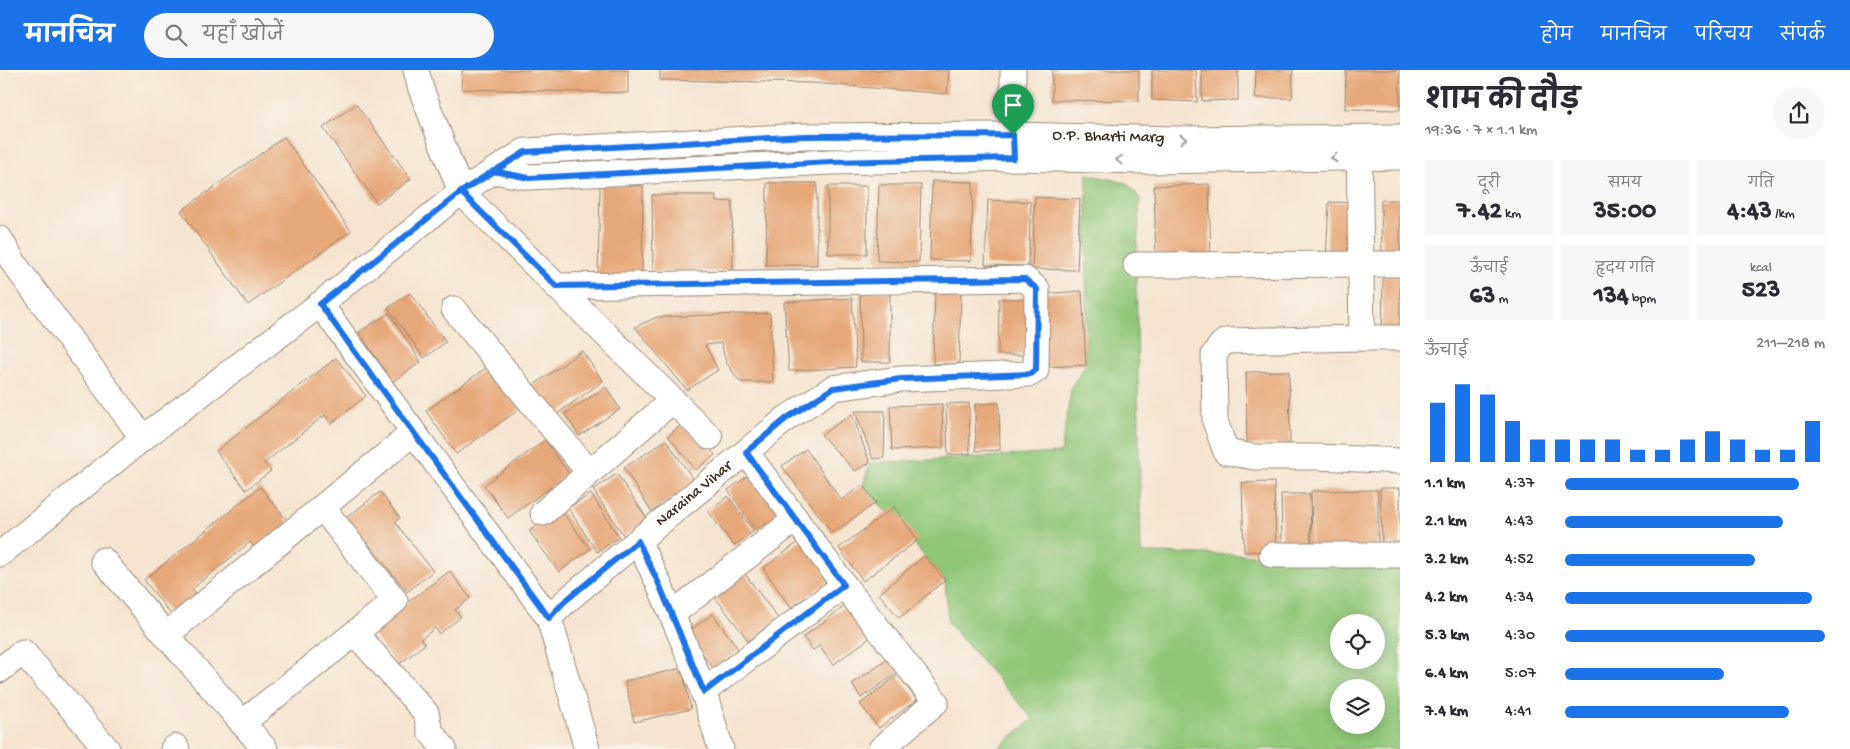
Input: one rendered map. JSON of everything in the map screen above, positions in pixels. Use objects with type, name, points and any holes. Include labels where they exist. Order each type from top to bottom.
[{"type":"street","points":[[416,70],[421,89],[461,192],[710,437]]},
{"type":"street","points":[[1012,70],[1013,146]]},
{"type":"street","name":"O.P. Bharti Marg","points":[[0,554],[143,438],[320,304],[461,192],[525,152],[804,136],[1013,146],[1176,139],[1359,148],[1400,157]]},
{"type":"street","name":"O.P. Bharti Marg","points":[[1359,148],[1400,137]]},
{"type":"street","points":[[1359,148],[1362,338]]},
{"type":"street","points":[[0,239],[15,264],[143,438]]},
{"type":"street","points":[[1136,266],[1400,264]]},
{"type":"street","name":"Naraina Vihar","points":[[549,618],[564,602],[787,418],[833,388],[901,379],[1030,374],[1036,370],[1037,289],[1025,279],[556,286]]},
{"type":"street","points":[[320,304],[549,618],[587,749]]},
{"type":"street","points":[[454,310],[589,472]]},
{"type":"street","points":[[1400,338],[1226,341],[1214,355],[1215,421],[1226,452],[1254,457],[1400,461]]},
{"type":"street","points":[[543,513],[673,400]]},
{"type":"street","points":[[166,635],[413,433]]},
{"type":"street","points":[[746,452],[844,585],[936,702],[881,749]]},
{"type":"street","points":[[242,723],[394,601],[322,507]]},
{"type":"street","points":[[672,614],[796,519]]},
{"type":"street","points":[[638,541],[672,614],[704,692],[720,749]]},
{"type":"street","points":[[1272,555],[1400,555]]},
{"type":"street","points":[[102,560],[266,749]]},
{"type":"street","points":[[704,692],[844,585]]},
{"type":"street","points":[[355,632],[426,713],[430,731],[444,749]]},
{"type":"street","points":[[0,670],[23,652],[107,749]]},
{"type":"green space","points":[[1087,174],[1127,183],[1140,198],[1136,265],[1141,553],[1272,555],[1400,551],[1400,749],[997,749],[1033,719],[948,623],[945,580],[863,485],[870,463],[1061,453],[1072,385],[1086,365]]},
{"type":"building","points":[[462,70],[628,70],[628,93],[461,89]]},
{"type":"building","points":[[660,70],[949,70],[947,94],[812,83],[660,80]]},
{"type":"building","points":[[1052,70],[1139,70],[1139,101],[1052,100]]},
{"type":"building","points":[[1152,70],[1196,70],[1197,102],[1152,100]]},
{"type":"building","points":[[1202,70],[1238,70],[1238,100],[1202,101]]},
{"type":"building","points":[[1256,70],[1293,70],[1292,98],[1255,98]]},
{"type":"building","points":[[1346,70],[1400,70],[1400,110],[1345,109]]},
{"type":"building","points":[[356,104],[411,179],[377,203],[323,128]]},
{"type":"building","points":[[284,137],[351,231],[248,305],[181,211]]},
{"type":"building","points":[[932,181],[973,182],[971,261],[930,260]]},
{"type":"building","points":[[767,183],[817,183],[817,265],[766,265]]},
{"type":"building","points":[[1209,184],[1211,260],[1156,262],[1154,186]]},
{"type":"building","points":[[600,185],[643,186],[642,277],[598,277]]},
{"type":"building","points":[[879,185],[921,185],[919,262],[877,261]]},
{"type":"building","points":[[828,186],[867,186],[867,254],[828,254]]},
{"type":"building","points":[[652,195],[716,195],[716,202],[732,201],[733,271],[653,272]]},
{"type":"building","points":[[1035,197],[1080,199],[1077,270],[1032,269]]},
{"type":"building","points":[[988,200],[1031,202],[1028,266],[985,265]]},
{"type":"building","points":[[1381,200],[1400,200],[1400,259],[1382,259]]},
{"type":"building","points":[[1329,202],[1356,203],[1353,260],[1326,259]]},
{"type":"building","points":[[1383,277],[1400,277],[1400,336],[1382,335]]},
{"type":"building","points":[[935,290],[961,291],[959,364],[933,364]]},
{"type":"building","points":[[1082,291],[1086,365],[1044,367],[1041,294]]},
{"type":"building","points":[[860,292],[890,292],[890,362],[861,362]]},
{"type":"building","points":[[410,293],[446,342],[424,358],[388,308]]},
{"type":"building","points":[[852,298],[856,367],[789,371],[784,302]]},
{"type":"building","points":[[999,299],[1032,299],[1032,355],[998,355]]},
{"type":"building","points":[[389,313],[421,362],[392,382],[359,332]]},
{"type":"building","points":[[770,313],[773,382],[740,382],[726,362],[721,343],[705,345],[718,370],[687,390],[635,327],[657,317]]},
{"type":"building","points":[[582,351],[603,381],[550,419],[528,389]]},
{"type":"building","points":[[336,358],[366,396],[331,424],[325,415],[264,463],[271,471],[246,490],[216,451]]},
{"type":"building","points":[[490,365],[521,408],[456,454],[426,411]]},
{"type":"building","points":[[1289,371],[1290,444],[1247,445],[1246,372]]},
{"type":"building","points":[[606,387],[620,409],[579,436],[565,414]]},
{"type":"building","points":[[969,403],[970,454],[948,455],[946,404]]},
{"type":"building","points":[[999,403],[1000,450],[976,451],[975,404]]},
{"type":"building","points":[[942,404],[943,448],[892,450],[890,406]]},
{"type":"building","points":[[855,411],[885,411],[884,458],[873,459]]},
{"type":"building","points":[[852,414],[870,463],[855,471],[821,435]]},
{"type":"building","points":[[687,420],[715,455],[696,470],[668,436]]},
{"type":"building","points":[[545,440],[569,474],[508,518],[484,485]]},
{"type":"building","points":[[666,440],[696,483],[652,512],[624,468]]},
{"type":"building","points":[[806,449],[841,500],[863,485],[876,503],[832,533],[782,466]]},
{"type":"building","points":[[752,473],[785,521],[771,531],[766,523],[756,530],[728,490]]},
{"type":"building","points":[[617,474],[648,520],[624,536],[593,490]]},
{"type":"building","points":[[1274,482],[1276,551],[1244,552],[1242,483]]},
{"type":"building","points":[[260,487],[291,525],[258,552],[250,542],[192,589],[199,598],[174,618],[144,580]]},
{"type":"building","points":[[1380,488],[1400,488],[1400,544],[1382,544]]},
{"type":"building","points":[[1378,490],[1378,548],[1312,545],[1311,491]]},
{"type":"building","points":[[380,492],[400,518],[395,522],[433,571],[407,592],[368,543],[363,547],[342,521]]},
{"type":"building","points":[[591,494],[619,537],[597,552],[568,508]]},
{"type":"building","points":[[1281,494],[1310,494],[1311,546],[1282,546]]},
{"type":"building","points":[[728,496],[754,531],[734,546],[708,511]]},
{"type":"building","points":[[894,507],[918,540],[863,581],[839,548]]},
{"type":"building","points":[[560,509],[590,549],[559,572],[529,531]]},
{"type":"building","points":[[804,538],[833,578],[791,608],[763,568]]},
{"type":"building","points":[[924,556],[945,580],[899,618],[879,594]]},
{"type":"building","points":[[450,571],[470,598],[455,610],[461,617],[439,634],[435,628],[421,639],[425,644],[397,666],[370,630]]},
{"type":"building","points":[[745,574],[780,621],[750,643],[715,597]]},
{"type":"building","points":[[848,604],[872,636],[833,665],[819,646],[813,650],[803,637]]},
{"type":"building","points":[[713,614],[739,650],[713,668],[687,632]]},
{"type":"building","points":[[891,657],[900,671],[861,698],[852,684]]},
{"type":"building","points":[[682,668],[691,709],[634,722],[625,681]]},
{"type":"building","points":[[898,675],[917,700],[879,728],[860,704]]},
{"type":"route","points":[[1013,135],[804,136],[525,152],[493,171],[461,192],[320,304],[549,618],[564,602],[638,541],[659,584],[704,692],[844,585],[746,452],[787,418],[833,388],[901,379],[1030,374],[1036,370],[1037,289],[1025,279],[556,286],[461,192],[493,171],[529,178],[831,162],[1014,158],[1013,135]]}]
